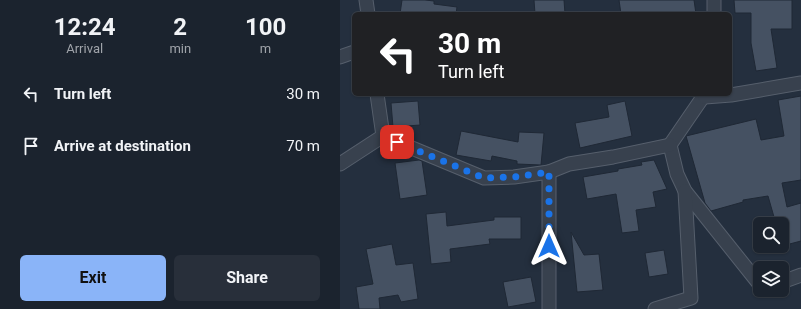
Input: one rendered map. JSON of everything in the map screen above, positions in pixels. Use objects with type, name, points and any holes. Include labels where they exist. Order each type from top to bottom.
[{"type":"street","points":[[366,0],[368,12]]},
{"type":"street","points":[[714,0],[714,12]]},
{"type":"street","points":[[340,57],[352,53]]},
{"type":"street","points":[[732,94],[801,83]]},
{"type":"street","points":[[377,96],[383,136]]},
{"type":"street","points":[[704,96],[679,130],[670,145],[677,174],[685,191],[753,276]]},
{"type":"street","points":[[383,136],[484,178],[514,177],[549,172],[569,164],[613,157],[670,145]]},
{"type":"street","points":[[340,164],[383,136]]},
{"type":"street","points":[[549,172],[549,309]]},
{"type":"street","points":[[655,309],[691,298],[685,191]]},
{"type":"street","points":[[789,279],[801,275]]},
{"type":"building","points":[[402,0],[434,1],[434,4],[457,7],[456,12],[400,12]]},
{"type":"building","points":[[534,0],[564,0],[565,12],[535,12]]},
{"type":"building","points":[[619,0],[694,0],[696,12],[621,12]]},
{"type":"building","points":[[734,0],[792,0],[792,29],[771,29],[777,68],[756,71],[751,43],[751,13],[735,13]]},
{"type":"building","points":[[801,96],[801,180],[782,183],[787,207],[801,203],[801,241],[789,244],[789,217],[774,217],[768,196],[743,200],[743,202],[711,211],[705,203],[686,136],[756,119],[761,140],[784,136],[778,100]]},
{"type":"building","points":[[418,101],[420,125],[393,127],[391,103]]},
{"type":"building","points":[[625,101],[632,136],[580,148],[575,123],[609,117],[607,105]]},
{"type":"building","points":[[461,131],[518,142],[519,132],[544,133],[541,165],[517,164],[517,161],[492,156],[491,161],[456,155]]},
{"type":"building","points":[[419,160],[422,161],[427,195],[400,199],[395,163]]},
{"type":"building","points":[[654,160],[667,189],[653,192],[656,207],[636,210],[639,231],[622,233],[616,194],[587,199],[583,177],[618,171],[618,169],[642,165],[641,162]]},
{"type":"building","points":[[446,212],[447,226],[494,220],[494,217],[521,217],[521,239],[489,239],[490,244],[450,249],[451,262],[431,264],[426,214]]},
{"type":"building","points":[[571,232],[584,255],[599,254],[603,290],[577,292]]},
{"type":"building","points":[[392,244],[396,265],[413,263],[418,299],[401,302],[398,295],[379,298],[380,309],[359,309],[356,287],[373,284],[366,249]]},
{"type":"building","points":[[664,250],[668,274],[649,277],[645,253]]},
{"type":"building","points":[[531,277],[536,302],[508,307],[503,282]]},
{"type":"route","points":[[397,142],[439,158],[484,178],[514,177],[549,172],[549,246]]}]
